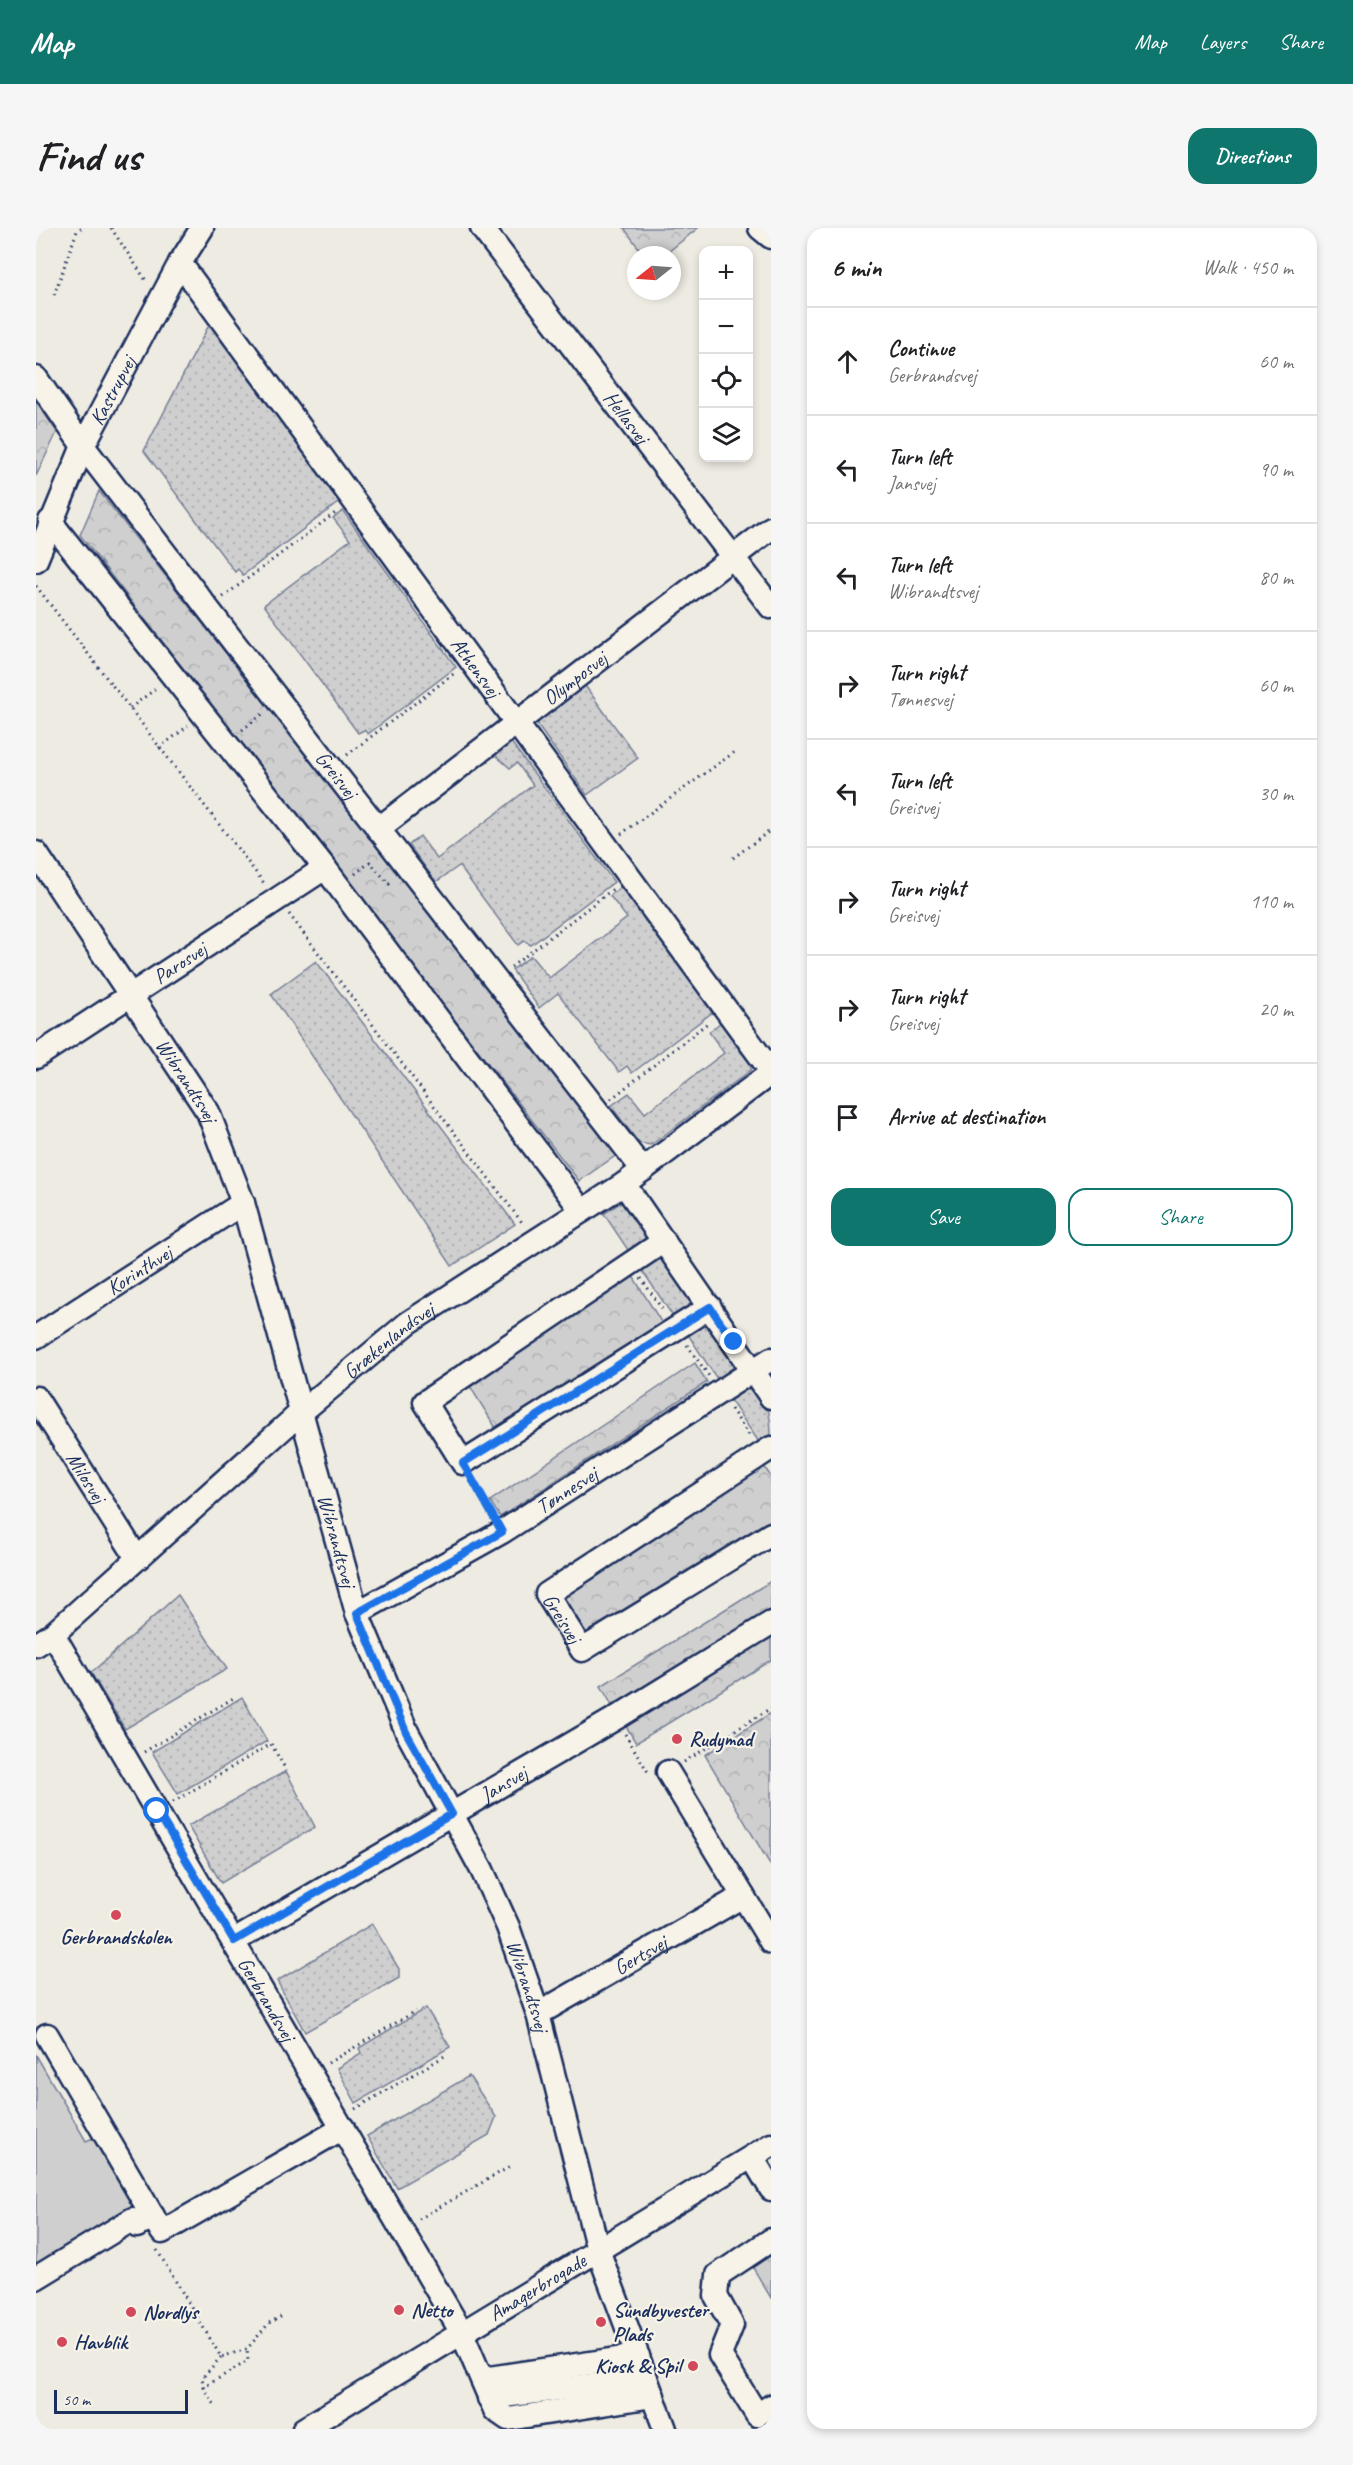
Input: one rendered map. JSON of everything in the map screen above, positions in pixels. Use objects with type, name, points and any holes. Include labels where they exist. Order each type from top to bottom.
[{"type":"street","name":"Hellasvej","points":[[482,228],[771,607]]},
{"type":"street","points":[[760,228],[771,237]]},
{"type":"street","name":"Kastrupvej","points":[[36,560],[50,521],[83,446],[195,231]]},
{"type":"street","name":"Athensvej","points":[[180,263],[519,723],[771,1072]]},
{"type":"street","name":"Greisvej","points":[[36,378],[83,446],[643,1170]]},
{"type":"street","points":[[50,521],[339,886],[582,1211]]},
{"type":"street","name":"Olymposvej","points":[[378,829],[771,528]]},
{"type":"street","name":"Wibrandtsvej","points":[[36,853],[208,1112],[243,1203],[357,1613],[406,1732],[482,1870],[508,1927],[538,2014],[598,2250]]},
{"type":"street","name":"Parosvej","points":[[36,1057],[325,868]]},
{"type":"street","name":"Grækenlandsvej","points":[[44,1639],[300,1414],[408,1323],[624,1184],[771,1072]]},
{"type":"street","points":[[624,1184],[710,1307],[762,1365],[771,1397]]},
{"type":"street","name":"Korinthvej","points":[[36,1336],[243,1203]]},
{"type":"street","points":[[664,1240],[425,1402],[463,1463],[710,1307]]},
{"type":"street","name":"Tønnesvej","points":[[357,1613],[502,1532],[762,1365]]},
{"type":"street","name":"Milosvej","points":[[36,1398],[137,1558]]},
{"type":"street","name":"Greisvej","points":[[767,1451],[547,1594],[582,1650],[771,1534]]},
{"type":"street","name":"Jansvej","points":[[234,1941],[616,1718],[771,1623]]},
{"type":"street","name":"Gerbrandsvej","points":[[44,1639],[128,1762],[462,2333]]},
{"type":"street","points":[[668,1772],[771,1942]]},
{"type":"street","name":"Gertsvej","points":[[538,2014],[743,1896]]},
{"type":"street","points":[[47,2035],[146,2220],[162,2232],[340,2123]]},
{"type":"street","name":"Amagerbrogade","points":[[304,2429],[771,2145]]},
{"type":"street","points":[[752,2157],[771,2189]]},
{"type":"street","points":[[36,2278],[133,2219],[137,2226],[146,2220]]},
{"type":"street","points":[[771,2240],[718,2275],[716,2296],[732,2325],[720,2355],[757,2415],[771,2406]]},
{"type":"street","points":[[598,2250],[665,2429]]},
{"type":"street","points":[[462,2333],[495,2410],[507,2424],[649,2387]]},
{"type":"street","points":[[486,2389],[638,2356]]},
{"type":"street","points":[[486,2389],[649,2387]]},
{"type":"path","points":[[54,295],[77,231],[81,228]]},
{"type":"path","points":[[111,228],[160,301]]},
{"type":"path","points":[[208,609],[354,499]]},
{"type":"path","points":[[36,586],[536,1240]]},
{"type":"path","points":[[330,767],[472,659]]},
{"type":"path","points":[[130,708],[173,675]]},
{"type":"path","points":[[225,741],[279,700]]},
{"type":"path","points":[[159,748],[204,713]]},
{"type":"path","points":[[606,844],[736,751]]},
{"type":"path","points":[[734,858],[771,830]]},
{"type":"path","points":[[339,886],[370,862],[389,884],[410,870]]},
{"type":"path","points":[[495,980],[629,876]]},
{"type":"path","points":[[596,1110],[725,1009]]},
{"type":"path","points":[[631,1263],[720,1393],[767,1451]]},
{"type":"path","points":[[463,1463],[502,1532]]},
{"type":"path","points":[[128,1762],[235,1697]]},
{"type":"path","points":[[616,1718],[652,1780],[771,1707]]},
{"type":"path","points":[[157,1811],[271,1743],[285,1768]]},
{"type":"path","points":[[311,2073],[416,2011]]},
{"type":"path","points":[[340,2123],[448,2054]]},
{"type":"path","points":[[402,2229],[510,2166]]},
{"type":"path","points":[[146,2220],[222,2356]]},
{"type":"path","points":[[215,2405],[204,2387],[202,2378],[222,2356],[248,2349],[269,2323],[284,2315]]},
{"type":"path","points":[[204,2387],[248,2361],[248,2349]]},
{"type":"green space","points":[[624,228],[698,228],[675,246],[637,246]]},
{"type":"green space","points":[[210,323],[339,502],[243,575],[238,569],[235,572],[144,451]]},
{"type":"green space","points":[[36,401],[57,432],[36,476]]},
{"type":"green space","points":[[99,491],[618,1154],[579,1181],[80,535]]},
{"type":"green space","points":[[343,511],[456,667],[368,734],[364,730],[358,733],[264,605],[350,540],[333,518]]},
{"type":"green space","points":[[583,683],[638,758],[587,795],[538,726],[539,718]]},
{"type":"green space","points":[[511,742],[614,882],[531,945],[524,941],[518,945],[459,866],[436,882],[409,845],[420,836],[437,859],[533,785],[517,763],[510,768],[494,754]]},
{"type":"green space","points":[[621,886],[714,1011],[632,1073],[627,1066],[619,1072],[558,993],[539,1008],[512,970],[531,956],[549,978],[627,918],[610,896]]},
{"type":"green space","points":[[316,961],[515,1224],[452,1266],[271,994]]},
{"type":"green space","points":[[721,1022],[750,1061],[751,1070],[651,1145],[639,1143],[611,1106],[629,1093],[645,1113],[724,1053],[709,1032]]},
{"type":"green space","points":[[620,1203],[628,1206],[652,1241],[632,1256],[604,1214]]},
{"type":"green space","points":[[660,1250],[697,1307],[676,1321],[638,1264]]},
{"type":"green space","points":[[631,1273],[663,1325],[499,1433],[466,1380]]},
{"type":"green space","points":[[704,1316],[734,1361],[735,1366],[717,1379],[685,1330]]},
{"type":"green space","points":[[695,1363],[707,1382],[500,1517],[490,1501]]},
{"type":"green space","points":[[750,1387],[762,1397],[770,1416],[771,1439],[761,1445],[730,1400]]},
{"type":"green space","points":[[760,1460],[771,1477],[771,1523],[591,1633],[582,1633],[559,1595]]},
{"type":"green space","points":[[771,1581],[771,1609],[613,1707],[601,1686]]},
{"type":"green space","points":[[178,1595],[227,1669],[125,1729],[91,1673]]},
{"type":"green space","points":[[771,1637],[771,1660],[636,1743],[626,1726]]},
{"type":"green space","points":[[242,1697],[267,1741],[178,1794],[152,1752]]},
{"type":"green space","points":[[771,1713],[771,1866],[705,1755]]},
{"type":"green space","points":[[286,1771],[315,1827],[221,1883],[188,1826]]},
{"type":"green space","points":[[372,1924],[399,1969],[399,1978],[305,2032],[277,1981]]},
{"type":"green space","points":[[426,2008],[450,2047],[356,2103],[337,2068],[361,2053],[359,2048]]},
{"type":"green space","points":[[36,2055],[86,2141],[100,2135],[140,2206],[36,2268]]},
{"type":"green space","points":[[469,2076],[496,2117],[489,2135],[397,2188],[367,2136]]},
{"type":"green space","points":[[771,2247],[771,2298],[749,2261]]},
{"type":"place","name":"Rudymad","points":[[677,1739]]},
{"type":"place","name":"Gerbrandskolen","points":[[116,1915]]},
{"type":"place","name":"Netto","points":[[399,2310]]},
{"type":"place","name":"Nordlys","points":[[131,2312]]},
{"type":"place","name":"Sundbyvester Plads","points":[[601,2322]]},
{"type":"place","name":"Havblik","points":[[62,2342]]},
{"type":"place","name":"Kiosk & Spil","points":[[693,2366]]},
{"type":"route","points":[[157,1811],[234,1941],[452,1814],[406,1732],[357,1613],[502,1532],[466,1474],[463,1463],[710,1307],[734,1342]]}]
